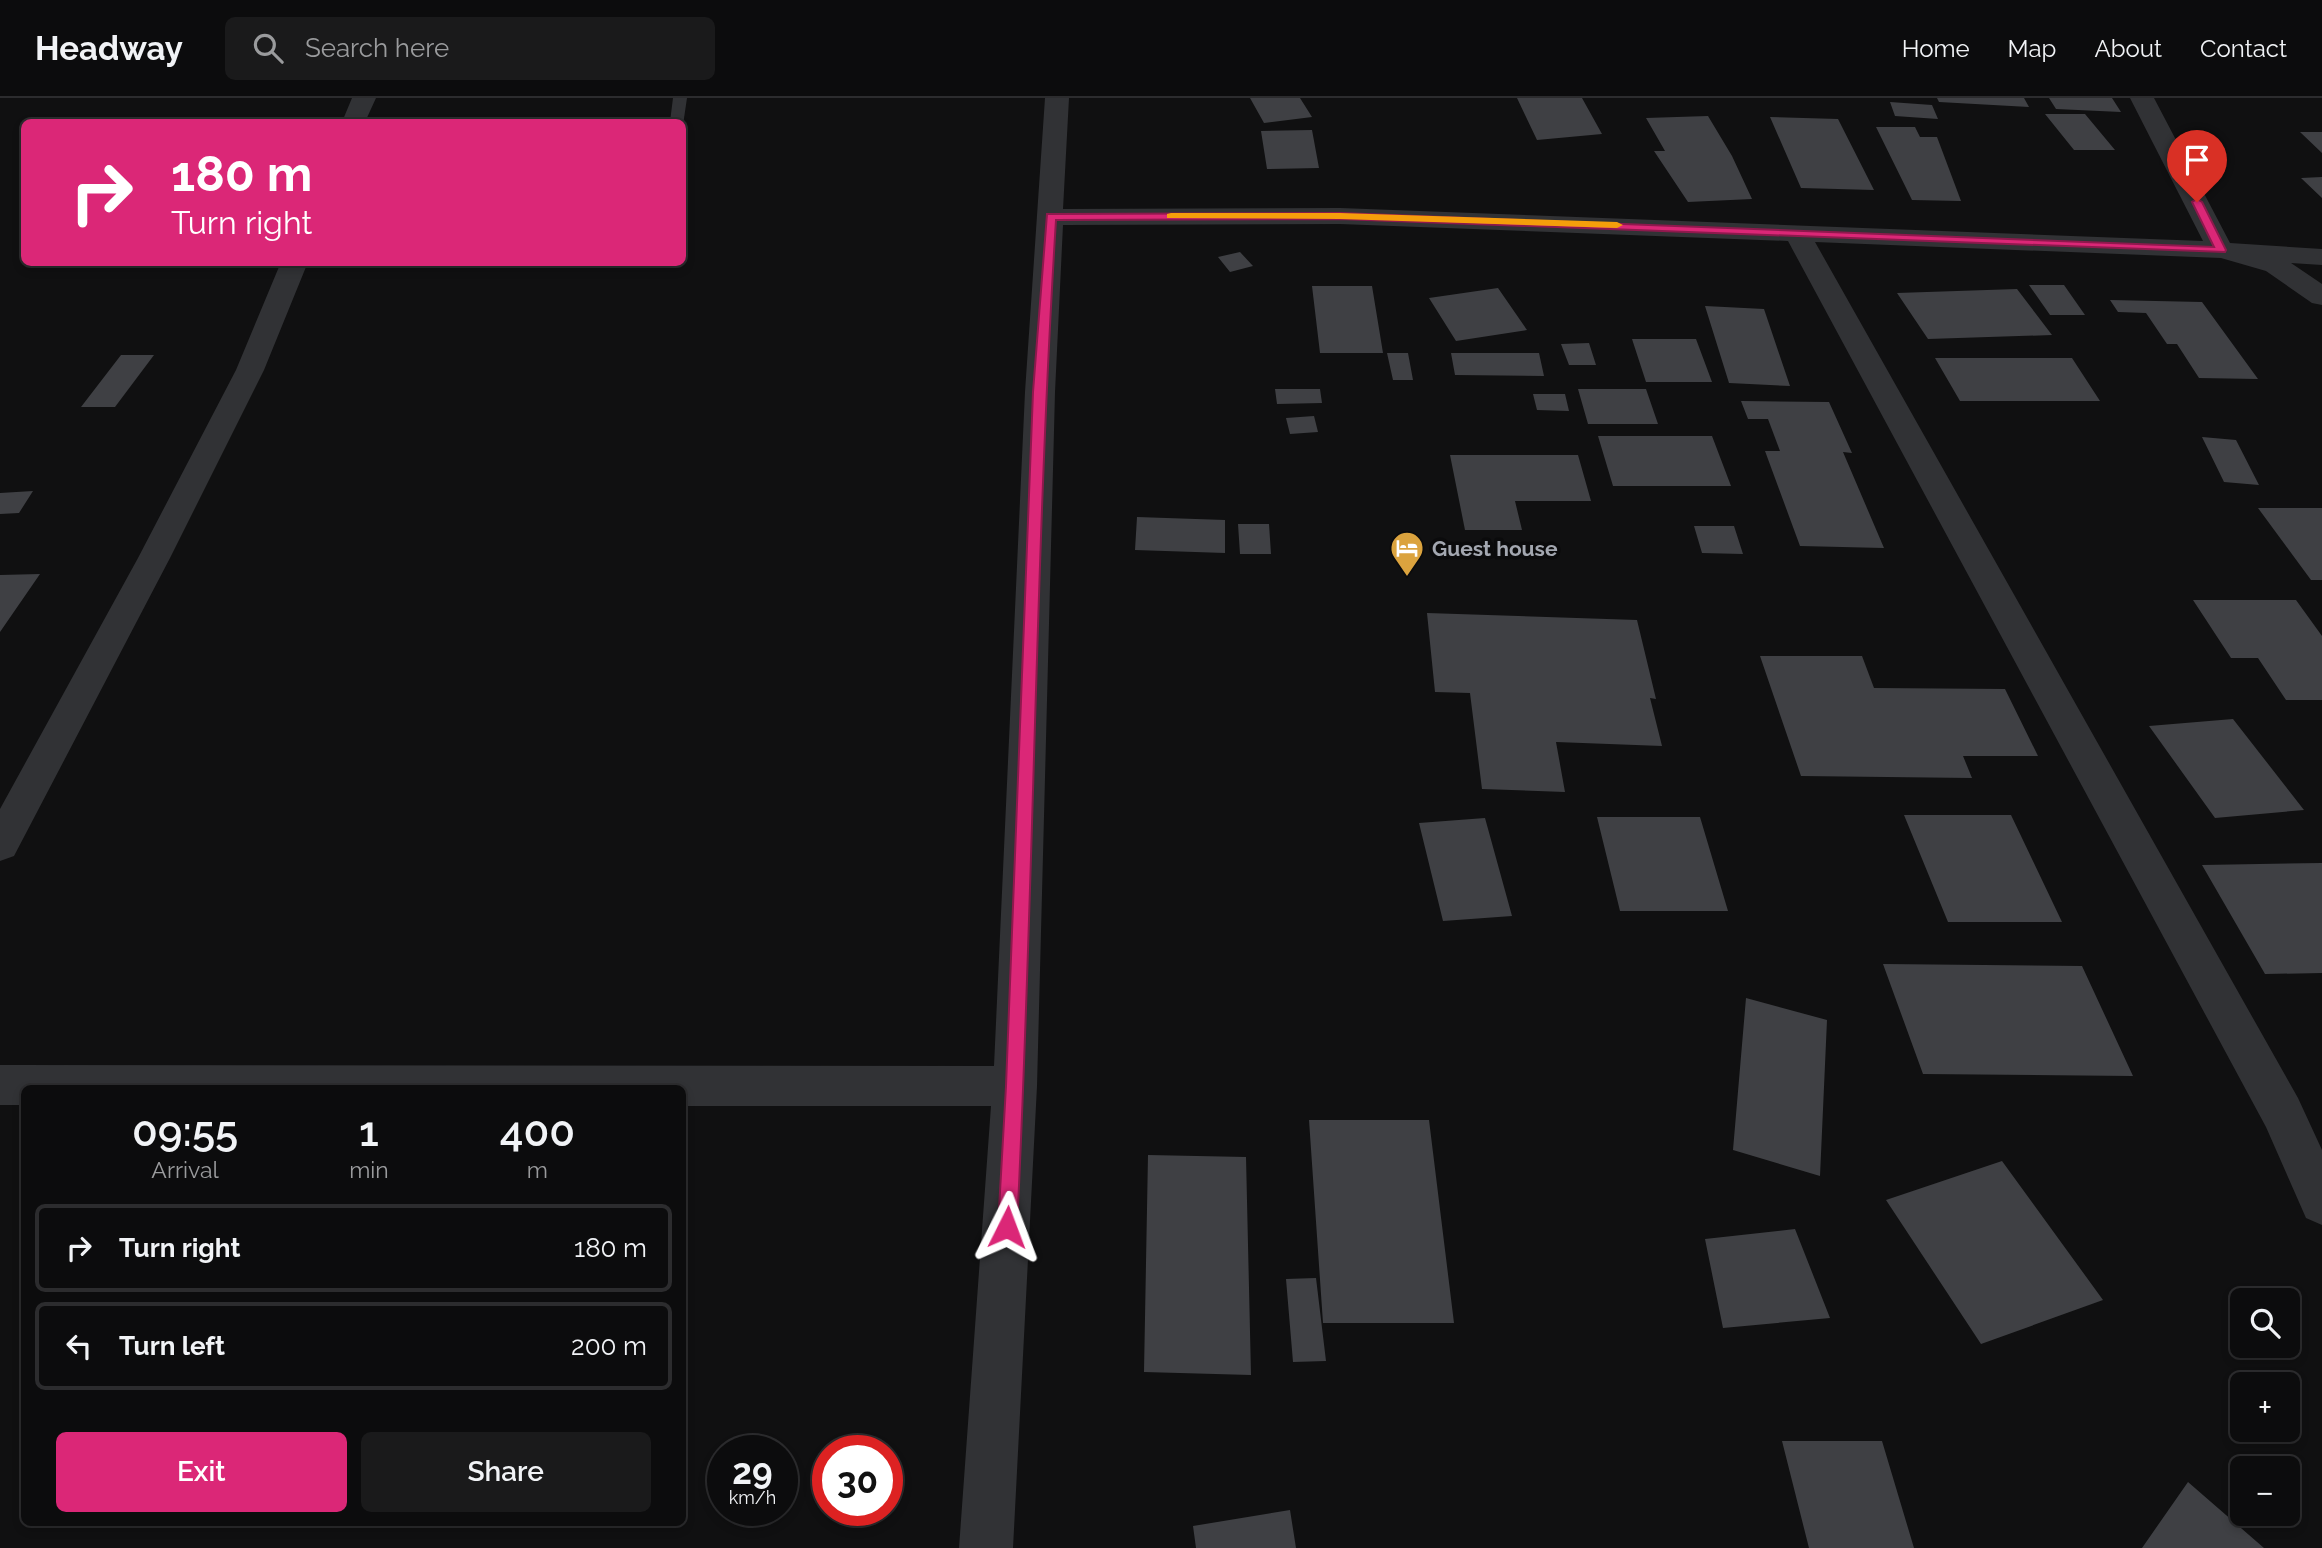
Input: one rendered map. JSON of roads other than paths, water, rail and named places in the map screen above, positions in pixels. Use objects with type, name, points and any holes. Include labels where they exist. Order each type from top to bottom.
[{"type":"street","points":[[355,119],[364,98]]},
{"type":"street","points":[[986,1548],[1015,1086],[1040,392],[1057,98]]},
{"type":"street","points":[[2142,98],[2221,250]]},
{"type":"street","points":[[1051,216],[1340,216],[2221,250],[2322,257]]},
{"type":"street","points":[[1797,233],[2282,1113],[2322,1202]]},
{"type":"street","points":[[2221,250],[2256,255],[2280,265],[2322,297]]},
{"type":"street","points":[[0,845],[148,570],[250,370],[293,266]]},
{"type":"street","points":[[0,1085],[21,1085]]},
{"type":"street","points":[[686,1086],[1015,1086]]},
{"type":"lane","points":[[678,119],[680,98]]},
{"type":"place","name":"Guest house","points":[[1407,578]]}]
